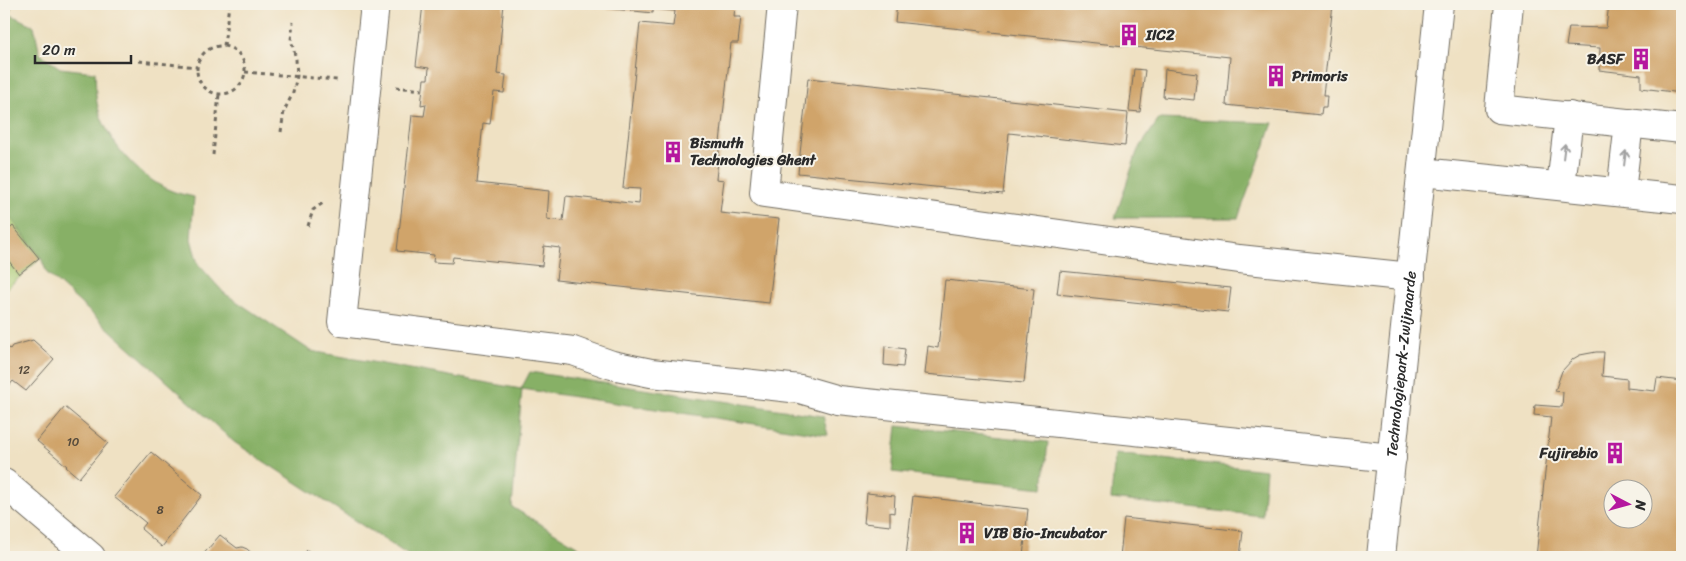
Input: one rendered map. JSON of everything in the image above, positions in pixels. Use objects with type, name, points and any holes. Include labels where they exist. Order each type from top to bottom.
[{"type":"street","points":[[375,4],[342,322],[573,351],[612,365],[651,373],[800,389],[838,400],[1392,458]]},
{"type":"street","points":[[782,4],[764,193],[1239,259],[1411,277]]},
{"type":"street","name":"Technologiepark-Zwijnaarde","points":[[1381,557],[1439,4]]},
{"type":"street","points":[[1509,4],[1499,109],[1682,129]]},
{"type":"street","points":[[1561,186],[1568,116]]},
{"type":"street","points":[[1621,192],[1629,123]]},
{"type":"street","points":[[1422,172],[1682,199]]},
{"type":"street","points":[[4,484],[90,557]]},
{"type":"path","points":[[224,46],[229,4]]},
{"type":"path","points":[[281,132],[284,111],[293,93],[297,76],[296,59],[291,40],[292,22]]},
{"type":"path","points":[[224,46],[240,54],[245,66],[245,72],[244,78],[237,89],[219,94],[202,85],[199,80],[197,67],[201,56],[211,47],[224,46]]},
{"type":"path","points":[[140,61],[197,67]]},
{"type":"path","points":[[213,155],[219,94]]},
{"type":"green space","points":[[4,4],[12,4],[9,14],[34,26],[40,54],[60,68],[95,72],[96,99],[101,116],[115,143],[135,167],[159,185],[194,197],[191,239],[198,264],[224,293],[311,351],[521,389],[530,372],[823,416],[828,435],[522,389],[512,507],[595,557],[411,557],[234,442],[47,273],[41,258],[4,209]]},
{"type":"green space","points":[[1159,119],[1273,123],[1238,218],[1115,218],[1137,152]]},
{"type":"green space","points":[[4,209],[41,258],[4,291]]},
{"type":"green space","points":[[897,426],[1048,442],[1043,488],[892,472]]},
{"type":"green space","points":[[1115,454],[1266,470],[1262,516],[1111,499]]},
{"type":"building","name":"Bismuth Technologies Ghent","points":[[423,4],[504,4],[497,74],[506,75],[504,93],[494,92],[490,124],[483,123],[477,183],[549,191],[547,219],[563,221],[566,196],[639,204],[640,189],[623,188],[640,23],[673,26],[675,11],[653,9],[653,13],[585,6],[585,4],[735,4],[734,17],[741,17],[738,43],[731,43],[716,179],[724,180],[720,213],[779,219],[769,303],[556,280],[560,248],[544,246],[542,266],[453,257],[452,263],[433,262],[434,255],[397,251],[412,115],[424,116],[426,104],[421,105],[424,79],[428,79],[429,68],[416,66]]},
{"type":"building","points":[[897,4],[1333,4],[1323,96],[1327,96],[1326,108],[1322,108],[1321,115],[1226,105],[1230,57],[895,22]]},
{"type":"building","name":"BASF","points":[[1609,4],[1682,4],[1682,93],[1641,88],[1641,75],[1599,70],[1600,48],[1566,46],[1569,27],[1606,28]]},
{"type":"building","points":[[1134,69],[1145,70],[1140,112],[1129,111]]},
{"type":"building","points":[[1165,69],[1197,73],[1194,100],[1163,97]]},
{"type":"building","points":[[808,78],[1128,113],[1125,146],[1009,133],[1003,194],[798,173]]},
{"type":"building","points":[[13,226],[39,258],[19,274],[4,255],[4,234]]},
{"type":"building","points":[[1060,271],[1231,288],[1228,312],[1057,294]]},
{"type":"building","points":[[945,280],[1034,289],[1024,383],[925,374],[928,346],[938,348]]},
{"type":"building","points":[[33,340],[54,359],[26,391],[13,381],[4,392],[4,344],[10,349],[12,346]]},
{"type":"building","points":[[885,346],[905,349],[903,367],[884,365]]},
{"type":"building","name":"Fujirebio","points":[[1604,352],[1602,376],[1627,379],[1627,388],[1655,391],[1657,378],[1682,381],[1682,557],[1536,557],[1551,417],[1534,415],[1535,405],[1562,407],[1563,392],[1555,391],[1562,371],[1573,359],[1580,355]]},
{"type":"building","points":[[65,407],[108,443],[79,478],[37,441]]},
{"type":"building","points":[[151,452],[202,495],[162,547],[141,529],[146,523],[114,497]]},
{"type":"building","points":[[867,493],[895,496],[894,513],[890,512],[890,526],[864,523]]},
{"type":"building","name":"VIB Bio-Incubator","points":[[913,496],[1028,509],[1023,557],[906,557]]},
{"type":"building","name":"VIB Bio-Incubator","points":[[1124,518],[1243,531],[1240,557],[1120,557]]},
{"type":"building","points":[[220,535],[237,548],[247,549],[256,557],[201,557]]},
{"type":"building","points":[[307,550],[317,557],[301,557]]},
{"type":"place","name":"IIC2","points":[[1129,35]]},
{"type":"place","name":"BASF","points":[[1641,59]]},
{"type":"place","name":"Primoris","points":[[1276,76]]},
{"type":"place","name":"Bismuth Technologies Ghent","points":[[673,152]]},
{"type":"place","name":"Fujirebio","points":[[1615,453]]},
{"type":"place","name":"VIB Bio-Incubator","points":[[967,533]]}]
